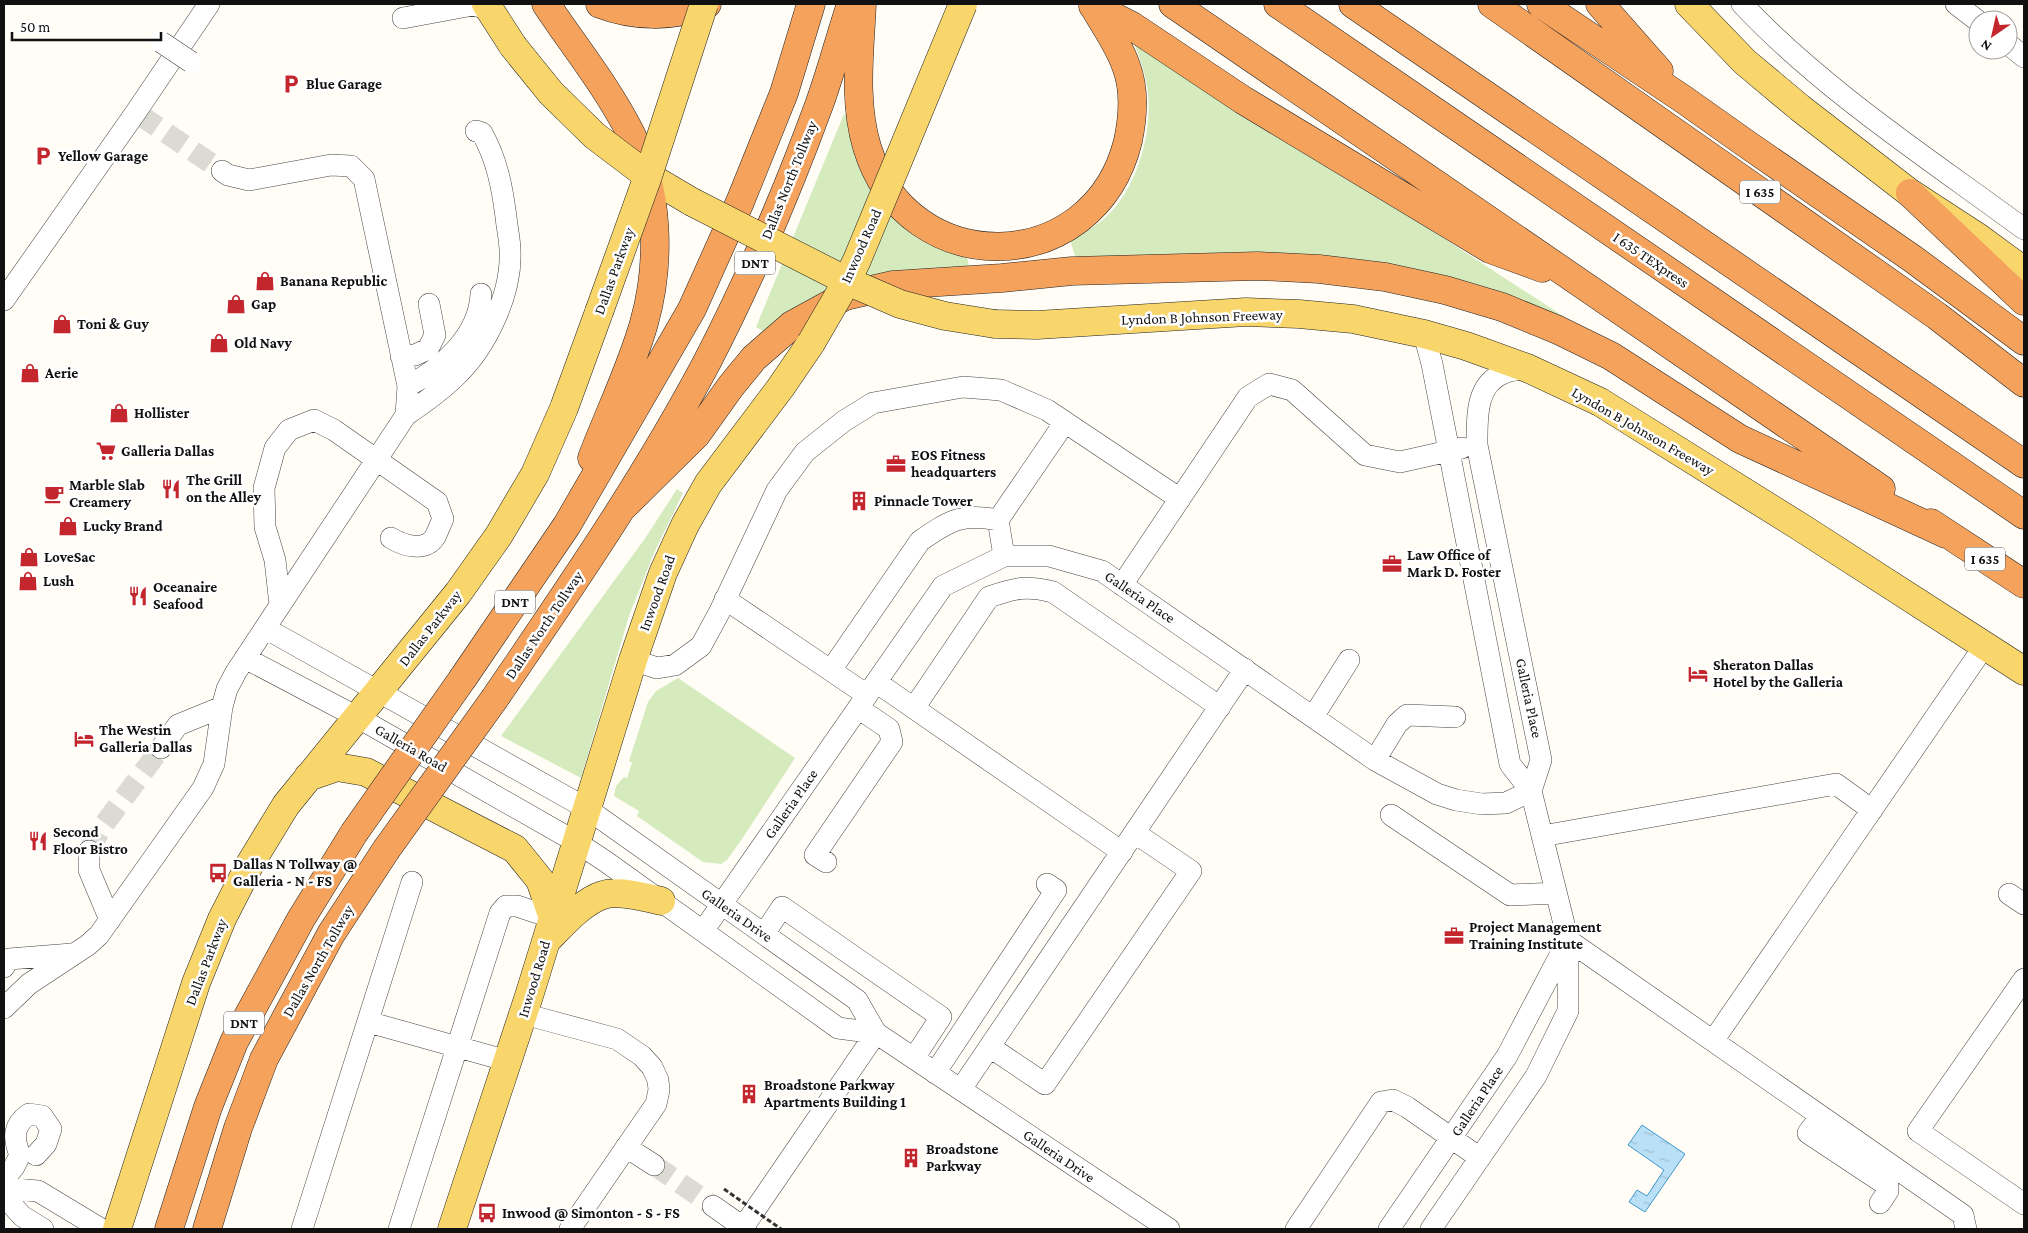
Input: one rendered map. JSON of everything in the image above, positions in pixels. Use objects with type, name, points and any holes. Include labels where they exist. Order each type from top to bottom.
[{"type":"highway","points":[[546,4],[614,104],[631,135],[645,174],[652,201],[654,236],[654,271],[644,324],[568,526]]},
{"type":"highway","points":[[600,4],[618,11],[647,14],[673,13],[705,4]]},
{"type":"highway","name":"DNT","points":[[169,1229],[208,1107],[234,1042],[301,919],[354,833],[568,526],[692,309],[740,202],[784,93],[811,4]]},
{"type":"highway","name":"Dallas North Tollway","points":[[207,1229],[238,1128],[264,1059],[331,934],[386,850],[495,698],[624,507],[707,362],[739,298],[773,220],[819,105],[851,4]]},
{"type":"highway","points":[[862,4],[859,80],[861,115],[867,146],[877,173],[909,215],[927,227],[948,239],[970,245],[990,247],[1031,243],[1052,236],[1072,224],[1090,209],[1117,174],[1130,132],[1131,88],[1127,67],[1118,47],[1092,5]]},
{"type":"highway","name":"I 635","points":[[1174,4],[1946,534],[2024,584]]},
{"type":"highway","name":"I 635 TEXpress","points":[[1278,4],[2024,515]]},
{"type":"highway","points":[[1353,4],[2024,464]]},
{"type":"highway","name":"I 635","points":[[1492,4],[1937,316],[2024,384]]},
{"type":"highway","points":[[1541,4],[1683,98],[1914,259],[2024,341]]},
{"type":"highway","points":[[1600,4],[1683,98]]},
{"type":"highway","points":[[1092,5],[1132,26],[1251,105],[1490,250],[1579,282]]},
{"type":"highway","points":[[1910,193],[2024,301]]},
{"type":"highway","points":[[624,507],[696,435],[731,386],[754,358],[792,325],[845,296],[893,285],[1002,278],[1072,271],[1258,266],[1319,269],[1385,277],[1445,290],[1502,307],[1558,330],[1611,356],[1740,439],[1946,534]]},
{"type":"main road","name":"Dallas Parkway","points":[[117,1229],[196,983],[222,919],[260,847],[286,805],[308,776],[463,586],[499,535],[535,474],[564,408],[599,312],[648,176],[705,4]]},
{"type":"main road","name":"Inwood Road","points":[[452,1229],[524,1014],[586,808],[663,573],[685,525],[712,477],[805,353],[847,281],[963,4]]},
{"type":"main road","points":[[1689,4],[1745,62],[1800,108],[1910,193],[1980,238],[2024,271]]},
{"type":"main road","name":"Lyndon B Johnson Freeway","points":[[488,7],[514,46],[551,93],[595,136],[648,176],[692,202],[847,281],[900,304],[945,316],[995,324],[1037,326],[1246,312],[1299,314],[1353,319],[1424,334],[1466,346],[1527,368],[1600,402],[1802,528],[2024,671]]},
{"type":"main road","points":[[308,776],[337,767],[366,772],[515,848],[540,880],[549,930],[603,895],[630,894],[661,901]]},
{"type":"street","points":[[4,300],[138,114],[208,4]]},
{"type":"street","points":[[1742,4],[1765,28],[1844,96],[2024,230]]},
{"type":"street","points":[[1956,4],[1968,13]]},
{"type":"street","points":[[403,16],[448,6],[473,5],[488,7]]},
{"type":"street","points":[[161,42],[191,62]]},
{"type":"street","points":[[408,386],[429,375],[453,352],[473,327],[480,309],[495,287],[510,252],[502,183],[482,133],[476,131]]},
{"type":"street","points":[[222,171],[228,175],[249,180],[331,166],[351,166],[364,179],[408,386],[406,415]]},
{"type":"street","points":[[4,1008],[29,984],[99,935],[202,788],[214,764],[222,707],[227,690],[245,658],[406,415],[458,374],[485,340],[501,306],[495,287]]},
{"type":"street","points":[[402,356],[428,349],[435,335],[430,304]]},
{"type":"street","name":"Galleria Place","points":[[1424,334],[1449,450],[1510,764],[1531,791],[1568,940],[1568,1011],[1536,1076],[1431,1229]]},
{"type":"street","name":"Galleria Place","points":[[703,931],[943,586],[1004,556],[1049,556],[1102,571],[1375,760],[1437,794],[1456,800],[1482,804],[1506,804],[1531,791],[1542,760],[1477,445],[1480,400],[1486,385],[1503,373],[1527,368]]},
{"type":"street","points":[[1122,585],[1248,397],[1268,384],[1292,390],[1364,455],[1400,462],[1477,445]]},
{"type":"street","points":[[633,660],[657,668],[675,666],[701,646],[726,599],[777,490],[805,452],[844,421],[873,403],[963,387],[1001,390],[1047,410],[1180,499]]},
{"type":"street","points":[[280,605],[275,560],[265,527],[264,488],[275,448],[289,430],[314,420],[334,430],[437,502],[443,519],[434,539],[417,547],[400,543],[391,538]]},
{"type":"street","points":[[1004,556],[998,520],[1066,422]]},
{"type":"street","points":[[831,670],[920,541],[939,528],[960,518],[979,517],[998,520]]},
{"type":"street","points":[[914,708],[988,597],[1009,590],[1034,587],[1054,592],[1220,707]]},
{"type":"street","points":[[726,599],[867,695],[914,708],[1122,852]]},
{"type":"street","points":[[265,628],[586,808]]},
{"type":"street","points":[[1714,1041],[1985,645]]},
{"type":"street","name":"Galleria Road","points":[[245,658],[357,717],[576,842]]},
{"type":"street","points":[[1312,717],[1349,660]]},
{"type":"street","points":[[960,1089],[1245,669]]},
{"type":"street","points":[[826,862],[815,855],[892,742],[889,729],[867,695]]},
{"type":"street","points":[[161,748],[178,725],[222,707]]},
{"type":"street","points":[[1375,760],[1397,724],[1406,715],[1455,717]]},
{"type":"street","points":[[1542,836],[1836,784],[1872,810]]},
{"type":"street","name":"Galleria Drive","points":[[586,808],[857,1000],[876,1033]]},
{"type":"street","points":[[1391,815],[1510,894],[1556,893]]},
{"type":"street","points":[[990,1047],[1046,1084],[1191,872],[1135,833]]},
{"type":"street","name":"Galleria Drive","points":[[576,842],[838,1028],[876,1033],[1169,1229]]},
{"type":"street","points":[[89,851],[89,870],[110,920]]},
{"type":"street","points":[[302,1229],[412,882]]},
{"type":"street","points":[[936,1073],[1056,890],[1047,884]]},
{"type":"street","points":[[399,1229],[500,913],[506,906],[517,906],[549,930]]},
{"type":"street","points":[[764,934],[782,907],[941,1017],[914,1058]]},
{"type":"street","points":[[1568,940],[1963,1215],[1966,1229]]},
{"type":"street","name":"Galleria Place","points":[[1389,1229],[1508,1056],[1568,940]]},
{"type":"street","points":[[4,967],[10,959],[74,954]]},
{"type":"street","points":[[2024,979],[1918,1131],[2024,1204]]},
{"type":"street","points":[[524,1014],[617,1039],[642,1056],[652,1067],[658,1080],[659,1090],[656,1104],[570,1229]]},
{"type":"street","points":[[368,1022],[508,1061]]},
{"type":"street","points":[[718,1198],[744,1229],[876,1033]]},
{"type":"street","points":[[1296,1229],[1381,1102],[1393,1100],[1400,1103],[1480,1158]]},
{"type":"street","points":[[4,1179],[14,1167],[20,1155],[15,1143],[15,1130],[21,1120],[29,1114],[42,1116],[51,1129],[46,1144],[36,1155]]},
{"type":"street","points":[[1821,1116],[1808,1133],[1888,1186],[1888,1191],[1880,1203]]},
{"type":"street","points":[[626,1147],[654,1165]]},
{"type":"street","points":[[4,1188],[38,1191],[101,1229]]},
{"type":"street","points":[[4,1196],[22,1216],[43,1229]]},
{"type":"path","points":[[718,1198],[781,1229]]},
{"type":"green space","points":[[1132,37],[1232,110],[1428,228],[1566,318],[1474,285],[1317,255],[1209,254],[1076,259],[1070,240],[1097,225],[1113,210],[1124,194],[1141,158],[1146,138],[1148,99],[1145,75]]},
{"type":"green space","points":[[844,114],[851,116],[862,166],[967,256],[969,267],[765,332],[756,327]]},
{"type":"green space","points":[[677,489],[683,493],[654,553],[629,616],[581,778],[501,736],[646,537]]},
{"type":"green space","points":[[678,678],[795,758],[742,839],[727,860],[721,864],[703,862],[637,816],[639,811],[614,796],[616,786],[624,777],[627,778],[632,763],[629,761],[648,702],[656,691]]},
{"type":"water","points":[[1642,1125],[1685,1154],[1645,1212],[1629,1202],[1637,1190],[1647,1196],[1664,1170],[1628,1145]]},
{"type":"tunnel","points":[[140,115],[222,171]]},
{"type":"tunnel","points":[[89,851],[100,830],[161,748]]},
{"type":"tunnel","points":[[654,1165],[713,1206]]},
{"type":"place","name":"Blue Garage","points":[[291,84]]},
{"type":"place","name":"Yellow Garage","points":[[43,156]]},
{"type":"place","name":"Banana Republic","points":[[265,281]]},
{"type":"place","name":"Gap","points":[[236,304]]},
{"type":"place","name":"Toni & Guy","points":[[62,324]]},
{"type":"place","name":"Old Navy","points":[[219,343]]},
{"type":"place","name":"Aerie","points":[[30,373]]},
{"type":"place","name":"Hollister","points":[[119,413]]},
{"type":"place","name":"Galleria Dallas","points":[[106,451]]},
{"type":"place","name":"EOS Fitness headquarters","points":[[896,464]]},
{"type":"place","name":"The Grill on the Alley","points":[[171,489]]},
{"type":"place","name":"Marble Slab Creamery","points":[[54,494]]},
{"type":"place","name":"Pinnacle Tower","points":[[859,501]]},
{"type":"place","name":"Lucky Brand","points":[[68,526]]},
{"type":"place","name":"LoveSac","points":[[29,557]]},
{"type":"place","name":"Law Office of Mark D. Foster","points":[[1392,564]]},
{"type":"place","name":"Lush","points":[[28,581]]},
{"type":"place","name":"Oceanaire Seafood","points":[[138,596]]},
{"type":"place","name":"Sheraton Dallas Hotel by the Galleria","points":[[1698,674]]},
{"type":"place","name":"The Westin Galleria Dallas","points":[[84,739]]},
{"type":"place","name":"Second Floor Bistro","points":[[38,841]]},
{"type":"place","name":"Dallas N Tollway @ Galleria - N - FS","points":[[218,873]]},
{"type":"place","name":"Project Management Training Institute","points":[[1454,936]]},
{"type":"place","name":"Broadstone Parkway Apartments Building 1","points":[[749,1094]]},
{"type":"place","name":"Broadstone Parkway","points":[[911,1158]]},
{"type":"place","name":"Inwood @ Simonton - S - FS","points":[[487,1213]]}]
